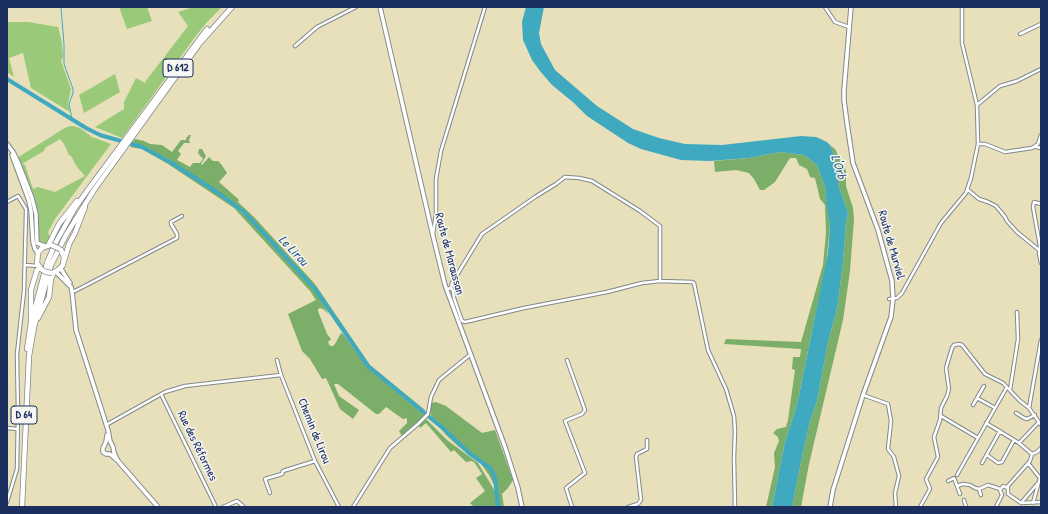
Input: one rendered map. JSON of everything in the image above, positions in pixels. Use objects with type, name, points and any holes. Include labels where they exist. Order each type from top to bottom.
[{"type":"highway","name":"D 612","points":[[63,263],[86,203],[94,190],[120,150],[201,36],[227,7]]},
{"type":"highway","name":"D 612","points":[[133,132],[200,43],[217,22],[232,7]]},
{"type":"highway","name":"D 612","points":[[48,246],[59,224],[120,150]]},
{"type":"highway","points":[[32,325],[54,260],[66,235],[94,190]]},
{"type":"highway","points":[[32,325],[47,263],[53,249],[87,191]]},
{"type":"highway","points":[[48,246],[58,248],[63,254],[63,263],[54,272],[46,272],[40,268],[36,259],[38,253],[48,246]]},
{"type":"highway","name":"D 64","points":[[21,507],[32,325],[31,290],[37,270],[40,268]]},
{"type":"highway","name":"D 64","points":[[32,325],[49,297],[51,279],[54,272]]},
{"type":"main road","name":"Route de Maraussan","points":[[380,7],[433,236],[471,354],[509,460],[522,507]]},
{"type":"main road","name":"Route de Murviel","points":[[830,507],[833,490],[863,395],[891,317],[892,280],[878,230],[852,156],[844,100],[849,27],[852,7]]},
{"type":"main road","points":[[7,145],[16,157],[32,198],[36,214],[37,243],[48,246]]},
{"type":"main road","points":[[7,145],[29,201],[31,211],[32,242],[38,253]]},
{"type":"main road","points":[[63,263],[61,269],[73,291],[75,323],[110,441],[113,446],[113,451],[118,461]]},
{"type":"main road","points":[[54,272],[71,287],[73,291]]},
{"type":"main road","points":[[106,426],[107,440],[103,447],[103,451],[105,454],[110,454],[118,461],[158,507]]},
{"type":"main road","points":[[105,444],[113,446]]},
{"type":"main road","points":[[110,454],[113,451]]},
{"type":"street","points":[[295,46],[317,27],[356,7]]},
{"type":"street","points":[[433,236],[436,214],[436,179],[441,151],[485,7]]},
{"type":"street","points":[[825,7],[835,22],[849,27]]},
{"type":"street","points":[[891,299],[900,296],[941,223],[968,190],[978,144],[977,105],[962,43],[962,7]]},
{"type":"street","points":[[1020,34],[1041,24]]},
{"type":"street","points":[[977,105],[1000,86],[1017,81],[1041,69]]},
{"type":"street","points":[[978,144],[990,146],[1005,152],[1032,148],[1036,146],[1041,135]]},
{"type":"street","points":[[1036,146],[1041,148]]},
{"type":"street","points":[[660,281],[660,226],[640,211],[592,181],[565,177],[482,234],[449,289],[453,290],[454,298],[462,321],[465,322],[524,308],[607,292],[642,283],[660,281],[694,283],[708,350],[726,389],[734,416],[735,507]]},
{"type":"street","points":[[968,190],[979,199],[996,206],[1005,217],[1006,221],[1039,250]]},
{"type":"street","points":[[7,202],[18,196],[26,209],[24,291],[17,354],[17,469],[7,502]]},
{"type":"street","points":[[1041,204],[1035,202],[1033,203],[1041,263]]},
{"type":"street","points":[[73,291],[177,238],[177,234],[171,222],[182,216]]},
{"type":"street","points":[[32,265],[36,259]]},
{"type":"street","points":[[25,265],[32,265],[40,268]]},
{"type":"street","points":[[1010,390],[1018,339],[1017,312]]},
{"type":"street","points":[[1029,408],[1041,340]]},
{"type":"street","points":[[921,506],[930,489],[926,479],[938,457],[934,437],[941,416],[941,408],[949,389],[946,368],[947,363],[952,348],[956,344],[962,345],[985,374],[1003,383],[1035,414],[1040,424],[1019,443]]},
{"type":"street","points":[[353,507],[390,448],[428,414],[431,397],[439,380],[471,354]]},
{"type":"street","name":"Chemin de Lirou","points":[[277,360],[315,461],[339,507]]},
{"type":"street","points":[[567,360],[585,410],[582,414],[564,421],[584,473],[566,488],[572,507]]},
{"type":"street","points":[[106,426],[161,394],[185,386],[282,375]]},
{"type":"street","points":[[973,405],[984,386]]},
{"type":"street","points":[[957,475],[1008,387]]},
{"type":"street","name":"Rue des Réformes","points":[[161,394],[216,507]]},
{"type":"street","points":[[863,395],[888,404],[891,420],[888,449],[894,457],[899,476],[895,493],[896,507]]},
{"type":"street","points":[[977,398],[995,408]]},
{"type":"street","points":[[1016,413],[1027,419],[1035,414]]},
{"type":"street","points":[[941,416],[978,438]]},
{"type":"street","points":[[986,424],[1019,443],[1032,454]]},
{"type":"street","points":[[7,428],[18,429]]},
{"type":"street","points":[[982,463],[1000,432]]},
{"type":"street","points":[[628,507],[640,503],[641,500],[636,457],[637,454],[647,449],[646,440]]},
{"type":"street","points":[[987,455],[998,462],[1002,462],[1014,440]]},
{"type":"street","points":[[957,486],[963,484],[979,489],[988,485],[1000,489],[1003,486],[1007,487],[1028,464],[1032,454],[1041,448]]},
{"type":"street","points":[[270,493],[265,479],[282,474],[283,471],[315,461]]},
{"type":"street","points":[[1028,464],[1039,476],[1040,482],[1033,503]]},
{"type":"street","points":[[948,481],[954,478],[960,494]]},
{"type":"street","points":[[1021,503],[1040,482]]},
{"type":"street","points":[[1007,487],[1009,490],[1008,494]]},
{"type":"street","points":[[979,489],[981,495]]},
{"type":"street","points":[[996,507],[1002,495],[1000,489]]},
{"type":"street","points":[[1002,495],[1008,494],[1021,503],[1041,502]]},
{"type":"street","points":[[964,500],[966,507]]},
{"type":"street","points":[[224,507],[237,501],[244,507]]},
{"type":"green space","points":[[119,7],[147,7],[152,21],[127,29]]},
{"type":"green space","points":[[193,7],[222,7],[195,37],[122,138],[95,127],[124,109],[124,102],[136,78],[147,84],[145,82],[188,26],[178,12]]},
{"type":"green space","points":[[7,22],[28,22],[58,27],[62,43],[63,57],[61,61],[71,89],[68,104],[70,112],[31,88],[23,53],[9,58],[14,77],[7,72]]},
{"type":"green space","points":[[115,74],[120,92],[84,113],[79,95]]},
{"type":"green space","points":[[70,126],[80,128],[92,137],[111,144],[55,219],[48,232],[53,245],[44,249],[39,246],[37,242],[36,215],[17,158]],"holes":[[[60,139],[69,155],[85,176],[55,192],[38,187],[33,189],[25,165],[22,164],[44,151],[45,148]]]},
{"type":"green space","points":[[189,135],[191,135],[189,140],[190,143],[184,143],[178,151],[181,154],[177,160],[190,167],[193,163],[200,163],[203,159],[198,153],[199,149],[202,149],[206,156],[201,164],[202,165],[209,157],[213,161],[218,161],[221,164],[227,173],[219,182],[239,200],[238,202],[255,218],[315,284],[370,365],[425,410],[424,412],[368,365],[314,288],[247,214],[168,159],[143,146],[132,143],[135,139],[150,144],[162,145],[172,152],[181,140],[186,140]]},
{"type":"green space","points":[[132,145],[143,148],[169,163],[217,193],[246,216],[314,289],[329,314],[323,309],[318,309],[327,334],[331,339],[328,342],[330,346],[335,344],[341,333],[343,334],[367,367],[423,414],[424,416],[420,421],[402,436],[399,431],[407,423],[407,418],[403,419],[386,407],[379,414],[376,414],[338,384],[334,384],[339,396],[359,410],[353,419],[340,409],[326,378],[322,379],[310,359],[302,351],[288,314],[316,300],[310,291],[234,208],[168,164],[142,149],[130,147]]},
{"type":"green space","points":[[830,145],[835,149],[846,171],[846,186],[853,208],[854,219],[850,271],[843,320],[809,464],[801,507],[792,507],[810,421],[817,401],[828,342],[837,309],[843,262],[848,213],[839,187],[833,152]]},
{"type":"green space","points":[[780,152],[804,155],[817,165],[825,187],[830,226],[826,267],[797,405],[785,442],[772,507],[766,507],[775,467],[774,453],[779,441],[778,437],[773,433],[777,429],[786,427],[795,370],[792,369],[793,357],[800,357],[801,349],[724,344],[726,339],[801,342],[823,265],[826,233],[825,205],[820,199],[815,178],[810,177],[807,169],[799,165],[796,158],[790,158],[775,182],[764,190],[760,190],[749,173],[736,170],[715,172],[714,161],[749,158]]},
{"type":"green space","points":[[436,402],[446,406],[482,433],[495,430],[513,480],[502,494],[504,507],[499,507],[495,487],[489,475],[477,458],[459,447],[446,435],[432,418],[430,412],[431,403]]},
{"type":"green space","points":[[426,419],[447,440],[478,463],[495,491],[497,507],[474,507],[470,503],[485,491],[476,478],[482,474],[474,462],[466,462],[454,450],[451,452],[426,423],[420,428],[419,425]]},
{"type":"water","points":[[526,7],[544,7],[539,33],[541,44],[555,70],[597,106],[633,129],[659,138],[685,144],[722,145],[801,136],[816,137],[830,145],[833,152],[839,187],[848,213],[843,262],[837,309],[828,342],[817,401],[810,421],[792,507],[772,507],[785,442],[797,405],[828,253],[830,226],[825,187],[817,165],[804,155],[780,152],[749,158],[709,161],[681,160],[641,149],[628,143],[587,116],[552,85],[540,71],[532,60],[523,40],[522,22]]},
{"type":"waterway","points":[[61,7],[64,64],[73,89],[69,104],[72,119]]},
{"type":"waterway","name":"Le Lirou","points":[[7,79],[86,128],[100,135],[142,147],[170,162],[217,192],[244,212],[315,289],[368,366],[445,430],[469,453],[490,468],[495,477],[498,507]]},
{"type":"water label","name":"L'Orb","points":[[838,167]]}]
